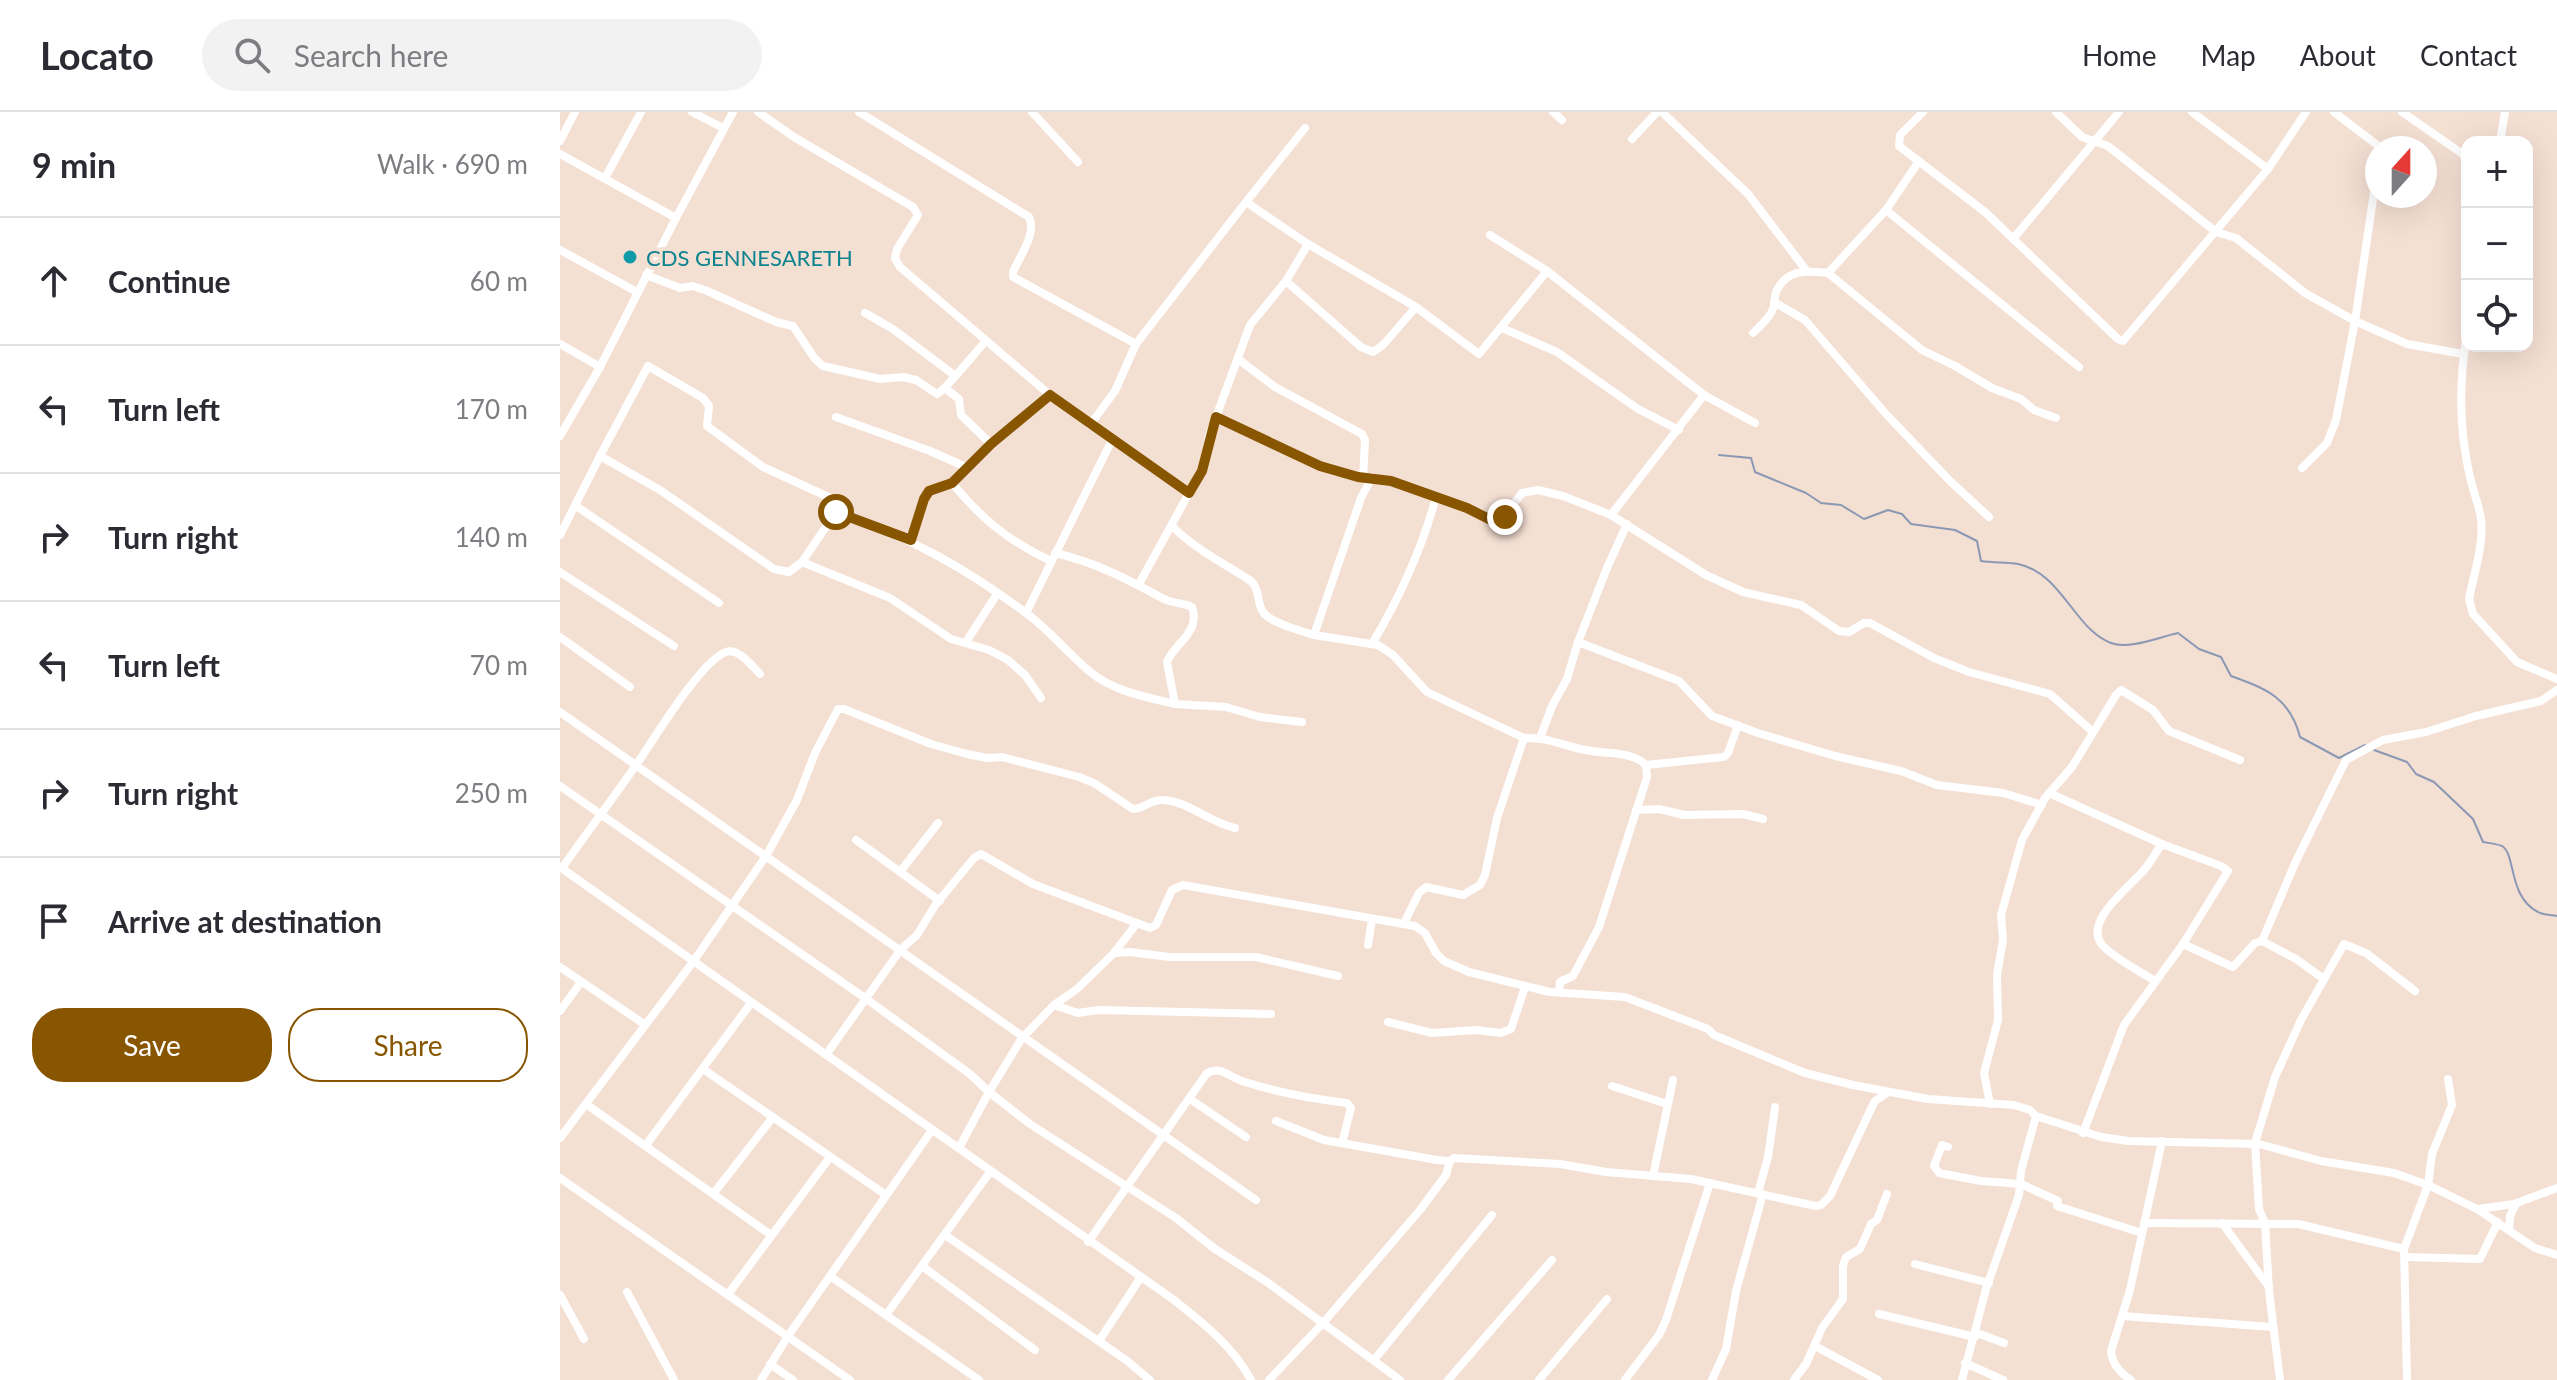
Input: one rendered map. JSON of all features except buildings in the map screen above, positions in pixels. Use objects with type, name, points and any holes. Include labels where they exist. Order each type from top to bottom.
[{"type":"street","points":[[560,141],[575,112]]},
{"type":"street","points":[[605,178],[641,112]]},
{"type":"street","points":[[692,112],[723,128]]},
{"type":"street","points":[[560,436],[600,367],[733,112]]},
{"type":"street","points":[[758,112],[917,210],[914,225],[897,249],[896,263],[1050,395],[1189,493]]},
{"type":"street","points":[[859,112],[1029,217],[1032,230],[1013,277],[1136,344]]},
{"type":"street","points":[[1032,112],[1078,162]]},
{"type":"street","points":[[1553,112],[1562,120]]},
{"type":"street","points":[[1632,139],[1660,112],[1748,194],[1806,270]]},
{"type":"street","points":[[1923,112],[1900,135],[1898,142],[1985,212],[2123,341],[2268,169],[2306,112]]},
{"type":"street","points":[[2056,112],[2082,137],[2108,146],[2216,232],[2236,238],[2305,293],[2355,321],[2407,344],[2463,354],[2462,428],[2469,476],[2481,519],[2481,541],[2469,599],[2470,608],[2517,662],[2557,679]]},
{"type":"street","points":[[2013,239],[2119,112]]},
{"type":"street","points":[[2192,112],[2268,169]]},
{"type":"street","points":[[2334,112],[2365,136]]},
{"type":"street","points":[[2402,112],[2461,153]]},
{"type":"street","points":[[2500,136],[2502,113]]},
{"type":"street","points":[[1090,425],[1115,391],[1136,344],[1305,128]]},
{"type":"street","points":[[560,154],[676,218]]},
{"type":"street","points":[[1828,273],[1886,210],[1919,161]]},
{"type":"street","points":[[1246,202],[1308,244],[1416,307],[1473,353],[1479,354],[1547,271]]},
{"type":"street","points":[[2302,468],[2327,443],[2334,429],[2355,321],[2372,208]]},
{"type":"street","points":[[1886,210],[2079,367]]},
{"type":"street","points":[[1490,235],[1547,271],[1704,395],[1755,423]]},
{"type":"street","points":[[1139,584],[1202,471],[1216,417],[1250,325],[1286,281],[1308,244]]},
{"type":"street","points":[[560,250],[637,292]]},
{"type":"street","points":[[1753,333],[1768,318],[1776,291],[1784,282],[1806,270],[1828,273],[1922,350],[1992,388],[2021,399],[2034,410],[2056,418]]},
{"type":"street","points":[[646,275],[680,288],[692,286],[705,290],[776,322],[793,326],[815,359],[836,371],[880,379],[903,377],[916,380],[937,394],[946,389],[954,375],[986,341]]},
{"type":"street","points":[[1286,281],[1361,347],[1373,352],[1416,307]]},
{"type":"street","points":[[1774,302],[1805,320],[1886,414],[1989,517]]},
{"type":"street","points":[[865,313],[893,329],[954,375]]},
{"type":"street","points":[[1502,328],[1557,352],[1638,409],[1679,430]]},
{"type":"street","points":[[560,344],[600,367]]},
{"type":"street","points":[[1238,359],[1275,387],[1362,434],[1365,440],[1367,478],[1314,635]]},
{"type":"street","points":[[560,535],[600,456],[648,366],[703,398],[709,406],[707,426],[712,431],[763,467],[838,504],[836,512],[802,562],[789,572],[774,569],[660,490],[600,456]]},
{"type":"street","points":[[946,389],[961,400],[961,415],[991,444]]},
{"type":"street","points":[[911,540],[929,491],[952,483],[991,444],[1050,395]]},
{"type":"street","points":[[1611,515],[1704,395]]},
{"type":"street","points":[[836,417],[966,467]]},
{"type":"street","points":[[1216,417],[1320,466],[1436,497],[1495,522],[1505,517],[1522,493],[1538,490],[1563,496],[1611,515],[1706,575],[1743,592],[1801,605],[1839,631],[1849,632],[1870,623],[1934,658],[1969,672],[2050,694],[2092,731]]},
{"type":"street","points":[[1026,613],[1112,440]]},
{"type":"street","points":[[952,483],[984,520],[1024,549],[1091,562],[1161,598],[1190,605],[1195,617],[1191,631],[1167,662],[1175,704]]},
{"type":"street","points":[[1372,644],[1399,596],[1424,538],[1436,497]]},
{"type":"street","points":[[576,506],[719,603]]},
{"type":"street","points":[[836,512],[911,540],[1026,613],[1091,673],[1122,689],[1175,704],[1226,707],[1260,717],[1302,722]]},
{"type":"street","points":[[1540,738],[1552,706],[1570,673],[1578,642],[1627,524]]},
{"type":"street","points":[[1172,526],[1208,556],[1251,581],[1262,610],[1268,617],[1314,635],[1372,644],[1393,655],[1427,692],[1524,738],[1540,738],[1585,750],[1623,754],[1640,759],[1646,765],[1647,777],[1599,927],[1573,976],[1560,982],[1559,992]]},
{"type":"street","points":[[802,562],[890,598],[951,639],[1008,660],[1025,675],[1041,698]]},
{"type":"street","points":[[560,572],[674,646]]},
{"type":"street","points":[[966,642],[997,594]]},
{"type":"street","points":[[560,637],[630,687]]},
{"type":"street","points":[[1578,642],[1679,681],[1712,716],[1835,756],[1901,771],[1937,785],[2003,793],[2042,805]]},
{"type":"street","points":[[760,674],[737,653],[730,650],[723,653],[667,716],[561,868],[1210,1328],[1229,1348],[1251,1380]]},
{"type":"street","points":[[1990,1104],[1984,1073],[1998,1020],[1997,975],[2003,940],[2001,915],[2022,840],[2049,793],[2072,767],[2092,731],[2121,690],[2153,710],[2169,731],[2240,760]]},
{"type":"street","points":[[2262,941],[2296,861],[2346,760],[2383,740],[2426,732],[2476,716],[2541,701],[2557,690]]},
{"type":"street","points":[[560,1138],[693,962],[766,856],[797,800],[838,709],[943,747],[987,758],[1002,757],[1079,777],[1114,794],[1133,809],[1138,810],[1153,801],[1168,800],[1235,828]]},
{"type":"street","points":[[560,712],[1256,1200]]},
{"type":"street","points":[[1646,765],[1724,757],[1738,725]]},
{"type":"street","points":[[1404,923],[1419,893],[1426,887],[1463,895],[1480,885],[1497,818],[1524,738]]},
{"type":"street","points":[[560,786],[865,998],[970,1074],[1030,1124],[1129,1186],[1400,1380]]},
{"type":"street","points":[[2049,793],[2228,871],[2183,944],[2120,1033],[2083,1133]]},
{"type":"street","points":[[1636,810],[1659,809],[1684,815],[1743,814],[1763,819]]},
{"type":"street","points":[[900,872],[938,823]]},
{"type":"street","points":[[856,840],[940,901]]},
{"type":"street","points":[[2155,981],[2102,945],[2098,932],[2101,919],[2162,844]]},
{"type":"street","points":[[826,1055],[901,949],[917,935],[940,901],[974,858],[981,854],[1033,884],[1150,928],[1156,925],[1172,890],[1183,885],[1404,923],[1425,933],[1444,961],[1477,975],[1525,987],[1625,997],[1708,1029],[1714,1035],[1805,1073],[1887,1093],[2014,1105],[2083,1133],[2128,1141],[2255,1143],[2321,1161],[2394,1173],[2428,1185],[2477,1209],[2535,1248],[2557,1255]]},
{"type":"street","points":[[1368,945],[1372,919]]},
{"type":"street","points":[[959,1148],[1022,1038],[1054,1005],[1077,989],[1114,953],[1137,923]]},
{"type":"street","points":[[2183,944],[2233,967],[2255,943],[2262,941],[2296,959],[2324,979]]},
{"type":"street","points":[[2280,1380],[2265,1223],[2259,1209],[2255,1143],[2275,1077],[2301,1020],[2341,946],[2348,944],[2366,953],[2415,991]]},
{"type":"street","points":[[1114,953],[1169,957],[1256,957],[1338,976]]},
{"type":"street","points":[[560,967],[644,1024]]},
{"type":"street","points":[[560,1011],[581,982]]},
{"type":"street","points":[[1388,1022],[1432,1033],[1477,1030],[1501,1033],[1511,1029],[1525,987]]},
{"type":"street","points":[[646,1145],[751,1003]]},
{"type":"street","points":[[1054,1005],[1078,1013],[1098,1010],[1271,1014]]},
{"type":"street","points":[[703,1069],[886,1195]]},
{"type":"street","points":[[1088,1242],[1207,1073],[1218,1069],[1244,1082],[1316,1100],[1347,1103],[1351,1108],[1342,1143]]},
{"type":"street","points":[[2407,1380],[2405,1253],[2428,1185],[2432,1154],[2452,1105],[2448,1079]]},
{"type":"street","points":[[1653,1176],[1673,1080]]},
{"type":"street","points":[[1612,1086],[1667,1104]]},
{"type":"street","points":[[1276,1121],[1324,1140],[1450,1161],[1454,1158],[1560,1164],[1710,1183],[1810,1206],[1821,1205],[1830,1196],[1875,1101],[1874,1088]]},
{"type":"street","points":[[1875,1101],[1887,1093]]},
{"type":"street","points":[[1190,1099],[1246,1137]]},
{"type":"street","points":[[586,1104],[771,1235]]},
{"type":"street","points":[[1712,1380],[1726,1349],[1736,1291],[1768,1157],[1775,1107]]},
{"type":"street","points":[[1962,1380],[2021,1184],[2021,1171],[2036,1116]]},
{"type":"street","points":[[714,1193],[773,1117]]},
{"type":"street","points":[[761,1380],[788,1336],[932,1130]]},
{"type":"street","points":[[2127,1379],[2112,1360],[2111,1351],[2122,1316],[2162,1141]]},
{"type":"street","points":[[1948,1147],[1942,1145],[1934,1166],[1939,1173],[2021,1184],[2058,1201],[2057,1206],[2142,1233]]},
{"type":"street","points":[[729,1293],[830,1157]]},
{"type":"street","points":[[1269,1380],[1323,1323],[1420,1210],[1446,1175],[1450,1161]]},
{"type":"street","points":[[886,1315],[990,1172]]},
{"type":"street","points":[[560,1178],[850,1380]]},
{"type":"street","points":[[1625,1380],[1659,1335],[1666,1320],[1710,1183]]},
{"type":"street","points":[[2477,1209],[2517,1203],[2557,1188]]},
{"type":"street","points":[[1794,1380],[1806,1364],[1822,1328],[1843,1299],[1846,1257],[1860,1249],[1871,1224],[1877,1220],[1887,1194]]},
{"type":"street","points":[[2509,1229],[2510,1216],[2517,1203]]},
{"type":"street","points":[[1374,1360],[1492,1215]]},
{"type":"street","points":[[2144,1223],[2298,1224],[2405,1253],[2480,1259],[2498,1222]]},
{"type":"street","points":[[2222,1223],[2269,1288]]},
{"type":"street","points":[[945,1235],[1150,1380]]},
{"type":"street","points":[[1448,1380],[1552,1260]]},
{"type":"street","points":[[1915,1264],[1989,1283]]},
{"type":"street","points":[[922,1266],[1035,1350]]},
{"type":"street","points":[[830,1276],[979,1380]]},
{"type":"street","points":[[1099,1341],[1141,1277]]},
{"type":"street","points":[[627,1292],[674,1380]]},
{"type":"street","points":[[560,1295],[584,1339]]},
{"type":"street","points":[[1539,1380],[1607,1299]]},
{"type":"street","points":[[1879,1314],[2004,1343]]},
{"type":"street","points":[[2122,1316],[2273,1327]]},
{"type":"street","points":[[1815,1346],[1878,1380]]},
{"type":"street","points":[[1965,1363],[2003,1380]]},
{"type":"street","points":[[770,1364],[793,1380]]},
{"type":"waterway","points":[[1719,455],[1751,458],[1755,472],[1806,493],[1821,503],[1841,505],[1864,519],[1888,510],[1902,514],[1911,524],[1955,530],[1977,541],[1981,561],[2018,564],[2046,578],[2087,626],[2111,643],[2135,644],[2178,633],[2199,649],[2221,657],[2231,676],[2275,697],[2290,713],[2300,737],[2339,758],[2365,745]]},
{"type":"waterway","points":[[2374,750],[2407,762],[2416,774],[2434,782],[2473,819],[2483,842],[2502,846],[2506,851],[2517,887],[2528,905],[2540,913],[2557,916]]},
{"type":"place","name":"CDS GENNESARETH","points":[[630,257]]},
{"type":"route","points":[[836,512],[911,540],[929,491],[952,483],[991,444],[1050,395],[1189,493],[1202,471],[1216,417],[1320,466],[1358,477],[1391,481],[1467,508],[1495,522],[1505,517]]}]
